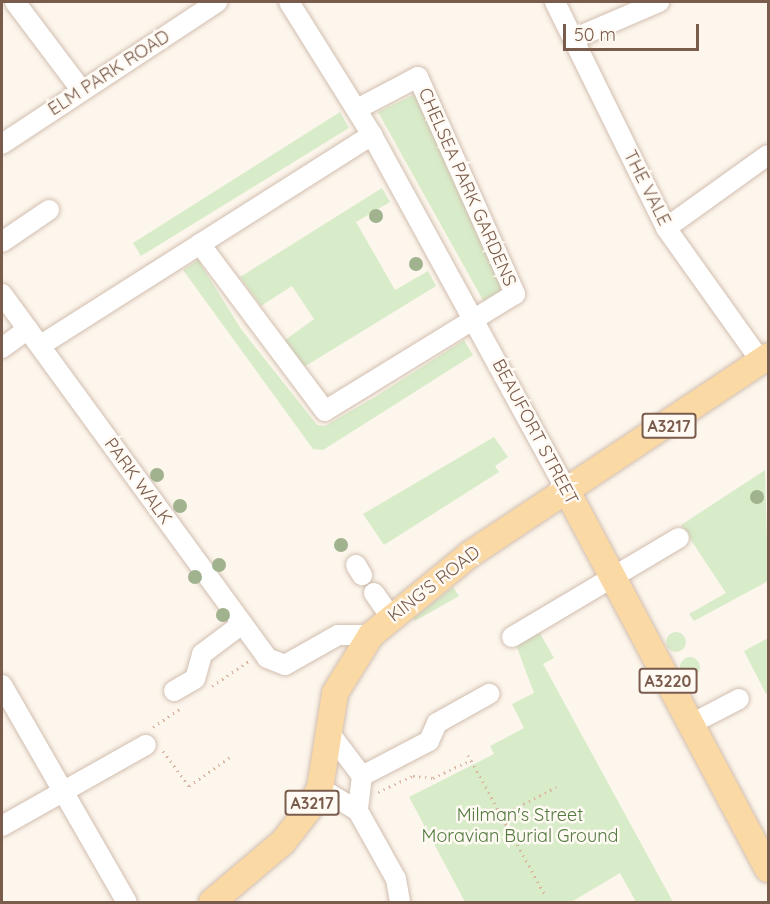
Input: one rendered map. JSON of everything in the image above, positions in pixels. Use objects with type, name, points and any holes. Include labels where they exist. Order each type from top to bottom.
[{"type":"main road","name":"KING'S ROAD","points":[[212,903],[283,842],[320,788],[335,693],[372,635],[469,555],[568,493],[765,359]]},
{"type":"main road","name":"BEAUFORT STREET","points":[[568,493],[768,866]]},
{"type":"street","points":[[15,2],[82,91]]},
{"type":"street","name":"ELM PARK ROAD","points":[[2,144],[217,2]]},
{"type":"street","name":"BEAUFORT STREET","points":[[289,2],[372,135],[475,319],[568,493]]},
{"type":"street","name":"THE VALE","points":[[555,2],[666,228],[765,359]]},
{"type":"street","points":[[573,39],[659,2]]},
{"type":"street","name":"CHELSEA PARK GARDENS","points":[[200,244],[325,411],[515,294],[418,77],[357,109]]},
{"type":"street","points":[[41,345],[372,135]]},
{"type":"street","points":[[666,228],[768,155]]},
{"type":"street","points":[[2,242],[49,210]]},
{"type":"street","name":"PARK WALK","points":[[2,294],[242,624],[277,666],[338,635],[372,635]]},
{"type":"street","points":[[2,348],[28,329]]},
{"type":"street","points":[[512,637],[679,538]]},
{"type":"street","points":[[374,593],[391,617]]},
{"type":"street","points":[[174,691],[195,678],[202,654],[242,624]]},
{"type":"street","points":[[2,685],[61,792],[127,903]]},
{"type":"street","points":[[362,776],[429,741],[437,723],[489,694]]},
{"type":"street","points":[[691,724],[739,699]]},
{"type":"street","points":[[328,731],[362,776],[360,805],[396,879],[394,900]]},
{"type":"street","points":[[2,826],[146,745]]},
{"type":"street","points":[[320,788],[360,805]]},
{"type":"path","points":[[175,766],[189,786],[233,755]]},
{"type":"path","points":[[468,755],[545,895]]},
{"type":"path","points":[[360,805],[413,776],[433,778],[471,760]]},
{"type":"path","points":[[501,816],[556,787]]},
{"type":"green space","points":[[415,94],[506,289],[484,302],[378,112]]},
{"type":"green space","points":[[340,112],[349,128],[141,256],[133,243]]},
{"type":"green space","points":[[382,188],[390,202],[356,222],[395,290],[428,271],[436,286],[304,367],[285,340],[314,319],[292,286],[261,306],[240,277]]},
{"type":"green space","points":[[198,260],[241,329],[317,425],[325,426],[464,340],[473,355],[323,450],[313,449],[183,270]]},
{"type":"green space","points":[[494,437],[508,457],[495,466],[499,472],[384,545],[363,514]]},
{"type":"green space","points":[[765,470],[768,581],[694,621],[689,614],[726,593],[681,525]]},
{"type":"green space","points":[[453,587],[459,596],[415,621],[413,618]]},
{"type":"green space","name":"Milman's Street Moravian Burial Ground","points":[[537,628],[554,658],[543,664],[673,902],[636,902],[620,873],[573,901],[465,902],[409,797],[494,754],[490,746],[524,728],[512,704],[534,693],[516,645]]},
{"type":"green space","points":[[676,632],[683,635],[686,642],[683,649],[676,652],[669,649],[666,642],[669,635]]},
{"type":"green space","points":[[768,638],[768,693],[766,694],[744,651]]},
{"type":"green space","points":[[690,657],[697,660],[700,667],[697,674],[690,677],[683,674],[680,667],[683,660]]}]
